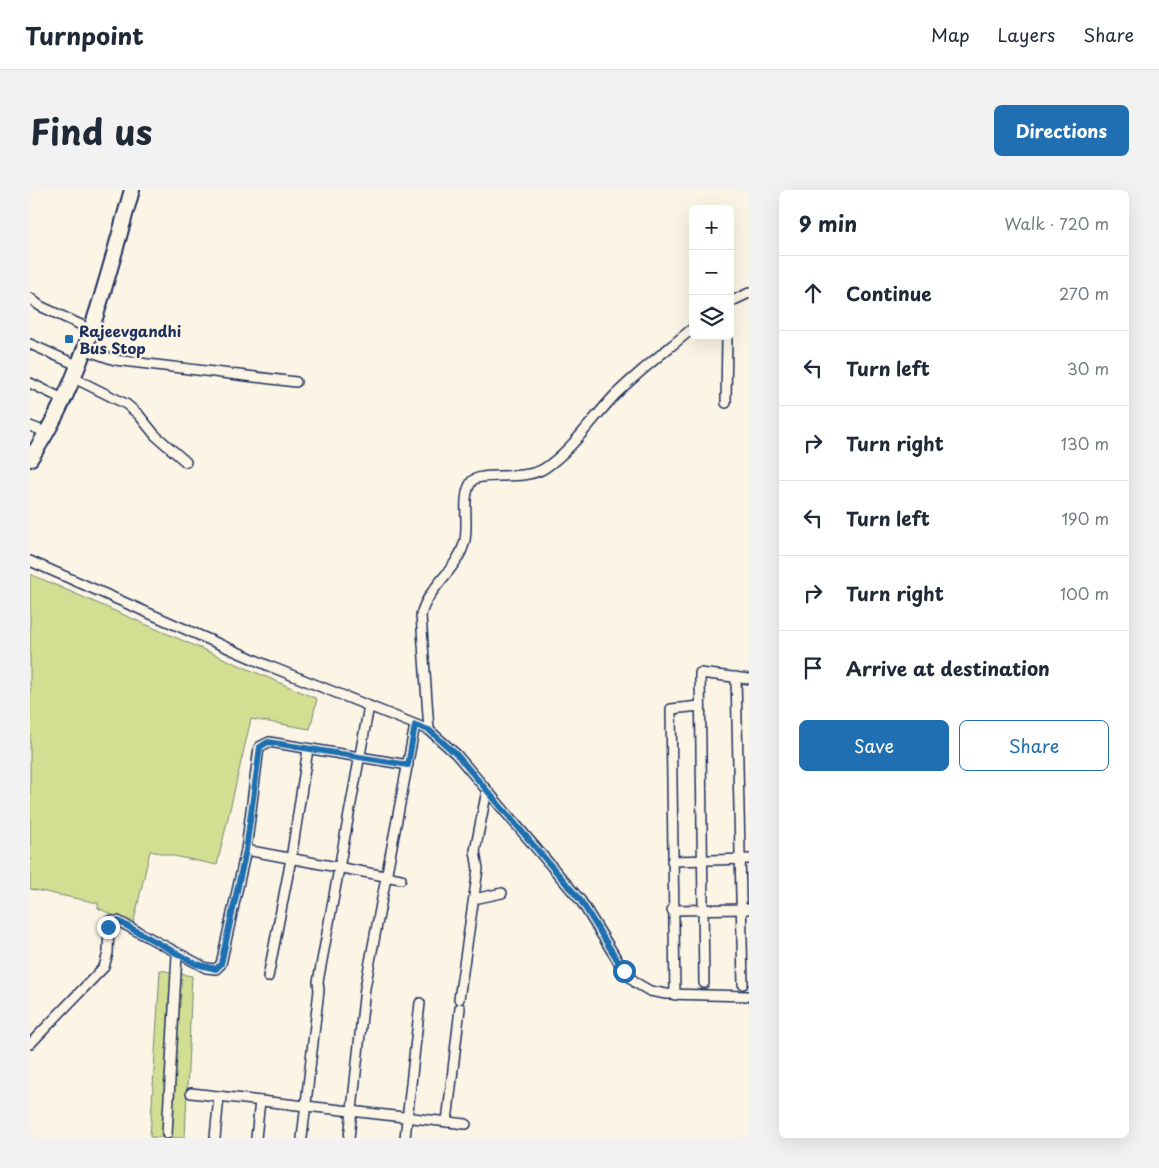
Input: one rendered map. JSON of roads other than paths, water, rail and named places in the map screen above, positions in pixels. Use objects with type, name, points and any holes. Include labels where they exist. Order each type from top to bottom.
[{"type":"highway","points":[[30,459],[48,433],[92,330],[132,190]]},
{"type":"street","points":[[734,300],[749,293]]},
{"type":"street","points":[[30,298],[40,306],[92,330]]},
{"type":"street","points":[[429,730],[422,615],[427,598],[464,546],[468,492],[471,483],[476,477],[512,477],[542,470],[559,458],[616,394],[689,331]]},
{"type":"street","points":[[726,403],[727,340]]},
{"type":"street","points":[[30,344],[126,404],[139,415],[155,435],[186,462]]},
{"type":"street","points":[[84,349],[115,360],[296,382]]},
{"type":"street","points":[[30,382],[63,399]]},
{"type":"street","points":[[30,426],[48,433]]},
{"type":"street","points":[[30,561],[268,666],[429,730],[456,754],[581,901],[624,971],[636,983],[650,991],[675,995],[749,996]]},
{"type":"street","points":[[704,983],[700,673],[749,678]]},
{"type":"street","points":[[736,677],[745,859],[743,984]]},
{"type":"street","points":[[302,1138],[319,990],[318,982],[340,868],[358,757],[369,706]]},
{"type":"street","points":[[675,995],[672,910],[671,709],[700,706]]},
{"type":"street","points":[[349,1138],[365,988],[415,725]]},
{"type":"street","points":[[30,1044],[104,967],[108,953],[109,922],[118,921],[177,955],[206,968],[216,969],[221,964],[246,850],[260,747],[268,742],[408,765]]},
{"type":"street","points":[[268,976],[291,859],[308,749]]},
{"type":"street","points":[[447,1122],[459,1003],[478,869],[475,851],[487,790]]},
{"type":"street","points":[[246,850],[401,880]]},
{"type":"street","points":[[672,861],[745,859]]},
{"type":"street","points":[[474,899],[502,893]]},
{"type":"street","points":[[672,910],[745,909]]},
{"type":"street","points":[[167,1134],[177,955]]},
{"type":"street","points":[[405,1138],[420,1003]]},
{"type":"street","points":[[191,1093],[466,1124]]},
{"type":"street","points":[[215,1138],[219,1096]]},
{"type":"street","points":[[256,1138],[260,1101]]},
{"type":"place","name":"Rajeevgandhi Bus Stop","points":[[69,339]]}]
